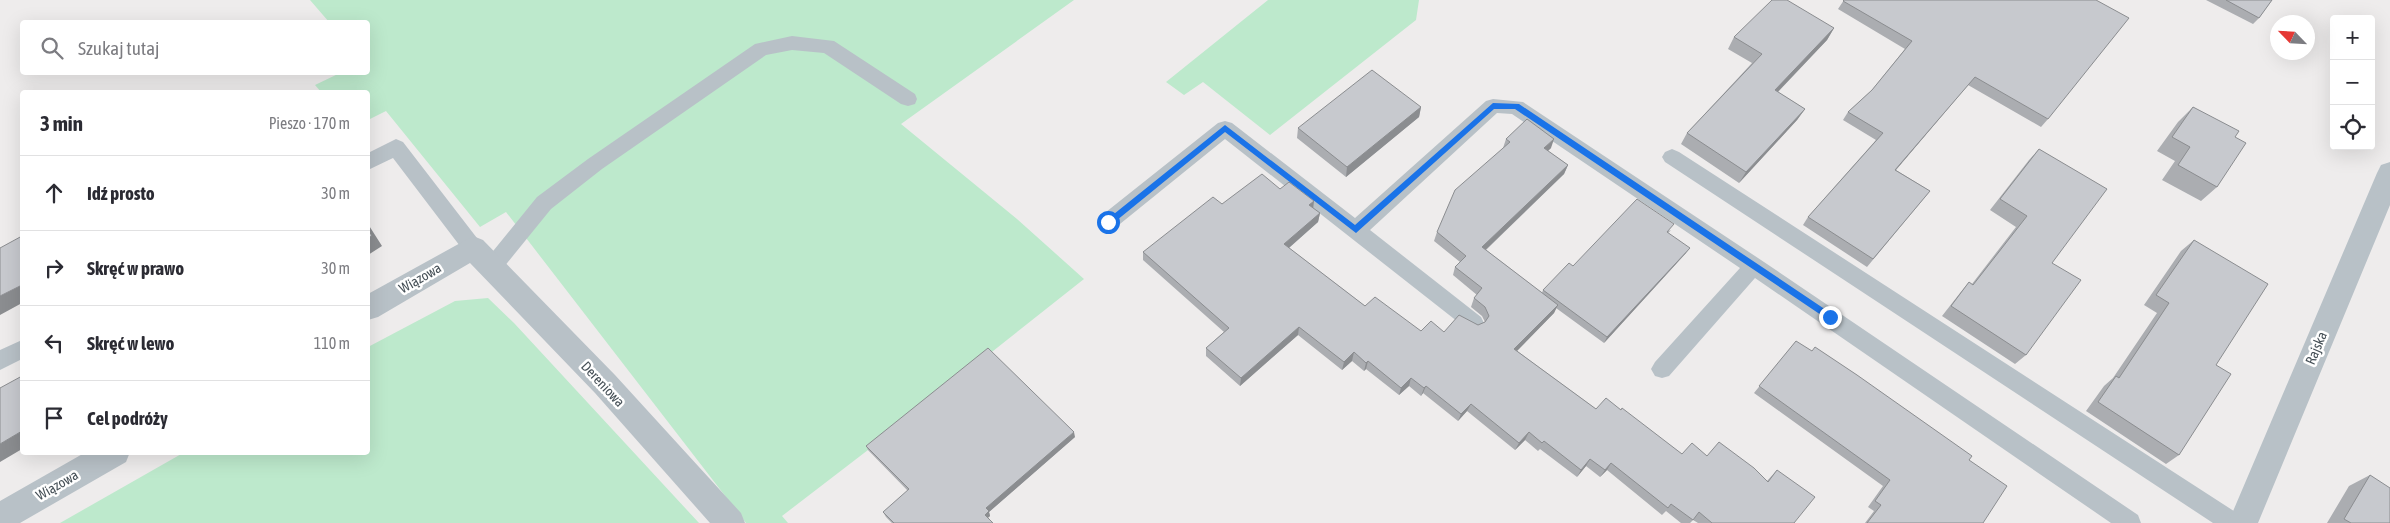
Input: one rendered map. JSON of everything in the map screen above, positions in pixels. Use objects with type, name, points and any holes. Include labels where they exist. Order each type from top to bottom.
[{"type":"street","name":"Rajska","points":[[2243,523],[2390,173]]},
{"type":"street","name":"Wiązowa","points":[[370,307],[482,257]]},
{"type":"street","name":"Dereniowa","points":[[482,257],[605,384],[730,523]]},
{"type":"street","name":"Wiązowa","points":[[0,518],[110,455]]},
{"type":"lane","points":[[370,161],[396,147],[482,257],[544,203],[595,164],[761,49],[792,43],[828,46],[908,99]]},
{"type":"lane","points":[[1356,230],[1493,106],[1516,106],[2130,523]]},
{"type":"lane","points":[[1108,222],[1225,128],[1474,323]]},
{"type":"lane","points":[[1672,157],[2232,523]]},
{"type":"lane","points":[[1662,369],[1754,266]]},
{"type":"lane","points":[[0,361],[20,350]]},
{"type":"green space","points":[[310,0],[1074,0],[901,124],[1017,219],[1084,279],[782,516],[788,523],[746,523],[506,212],[480,227],[386,111],[370,119],[370,90],[319,90],[315,85],[336,75],[370,75],[370,20],[327,20]]},
{"type":"green space","points":[[1268,0],[1419,0],[1416,20],[1270,135],[1203,82],[1184,95],[1166,82]]},
{"type":"green space","points":[[488,298],[514,323],[699,523],[60,523],[179,455],[370,455],[370,346],[455,301]]},
{"type":"building","points":[[1772,0],[1787,0],[1834,28],[1775,90],[1805,109],[1746,172],[1687,133],[1762,54],[1734,37]]},
{"type":"building","points":[[1844,0],[2096,0],[2129,18],[2048,119],[1975,77],[1895,170],[1930,191],[1873,259],[1808,217],[1883,133],[1848,112],[1872,90],[1912,41]]},
{"type":"building","points":[[2226,0],[2272,0],[2259,18]]},
{"type":"building","points":[[1372,70],[1421,107],[1347,167],[1298,128]]},
{"type":"building","points":[[2193,107],[2239,131],[2235,137],[2246,143],[2217,187],[2178,165],[2190,147],[2172,137]]},
{"type":"building","points":[[1527,119],[1554,139],[1544,148],[1568,165],[1482,247],[1558,305],[1514,349],[1596,409],[1606,398],[1682,454],[1692,443],[1707,456],[1719,442],[1754,468],[1768,482],[1777,470],[1815,497],[1794,523],[1712,523],[1699,512],[1693,520],[1671,504],[1668,508],[1611,463],[1605,470],[1590,459],[1581,470],[1544,441],[1542,443],[1529,432],[1519,443],[1471,404],[1461,414],[1426,386],[1424,388],[1411,378],[1401,388],[1354,352],[1344,362],[1299,327],[1241,378],[1206,348],[1229,328],[1143,252],[1213,197],[1222,204],[1262,174],[1280,189],[1289,182],[1314,201],[1309,205],[1320,213],[1284,244],[1365,306],[1375,297],[1421,331],[1431,321],[1444,332],[1459,315],[1478,325],[1485,322],[1489,316],[1485,307],[1474,298],[1482,288],[1455,267],[1466,256],[1437,232],[1455,190],[1510,142],[1506,139]]},
{"type":"building","points":[[2039,149],[2107,189],[2052,263],[2081,280],[2026,355],[1951,306],[1969,282],[1973,285],[2027,216],[2000,199]]},
{"type":"building","points":[[1637,199],[1674,224],[1667,232],[1690,248],[1607,337],[1543,290],[1569,263],[1573,266]]},
{"type":"building","points":[[20,237],[20,286],[0,296],[0,248]]},
{"type":"building","points":[[2194,240],[2268,284],[2216,365],[2231,374],[2179,455],[2098,402],[2116,376],[2119,378],[2169,303],[2156,295]]},
{"type":"building","points":[[1796,341],[1812,351],[1815,347],[1857,375],[1972,456],[1969,460],[2007,486],[1983,523],[1867,523],[1881,505],[1875,501],[1890,480],[1759,386]]},
{"type":"building","points":[[988,348],[1074,432],[986,508],[989,511],[985,515],[993,523],[894,523],[883,512],[909,489],[866,446]]},
{"type":"building","points":[[20,377],[20,432],[0,444],[0,388]]},
{"type":"building","points":[[2370,475],[2390,488],[2390,523],[2351,523],[2344,519]]},
{"type":"route","points":[[1108,222],[1225,128],[1356,230],[1493,106],[1516,106],[1830,317]]}]
